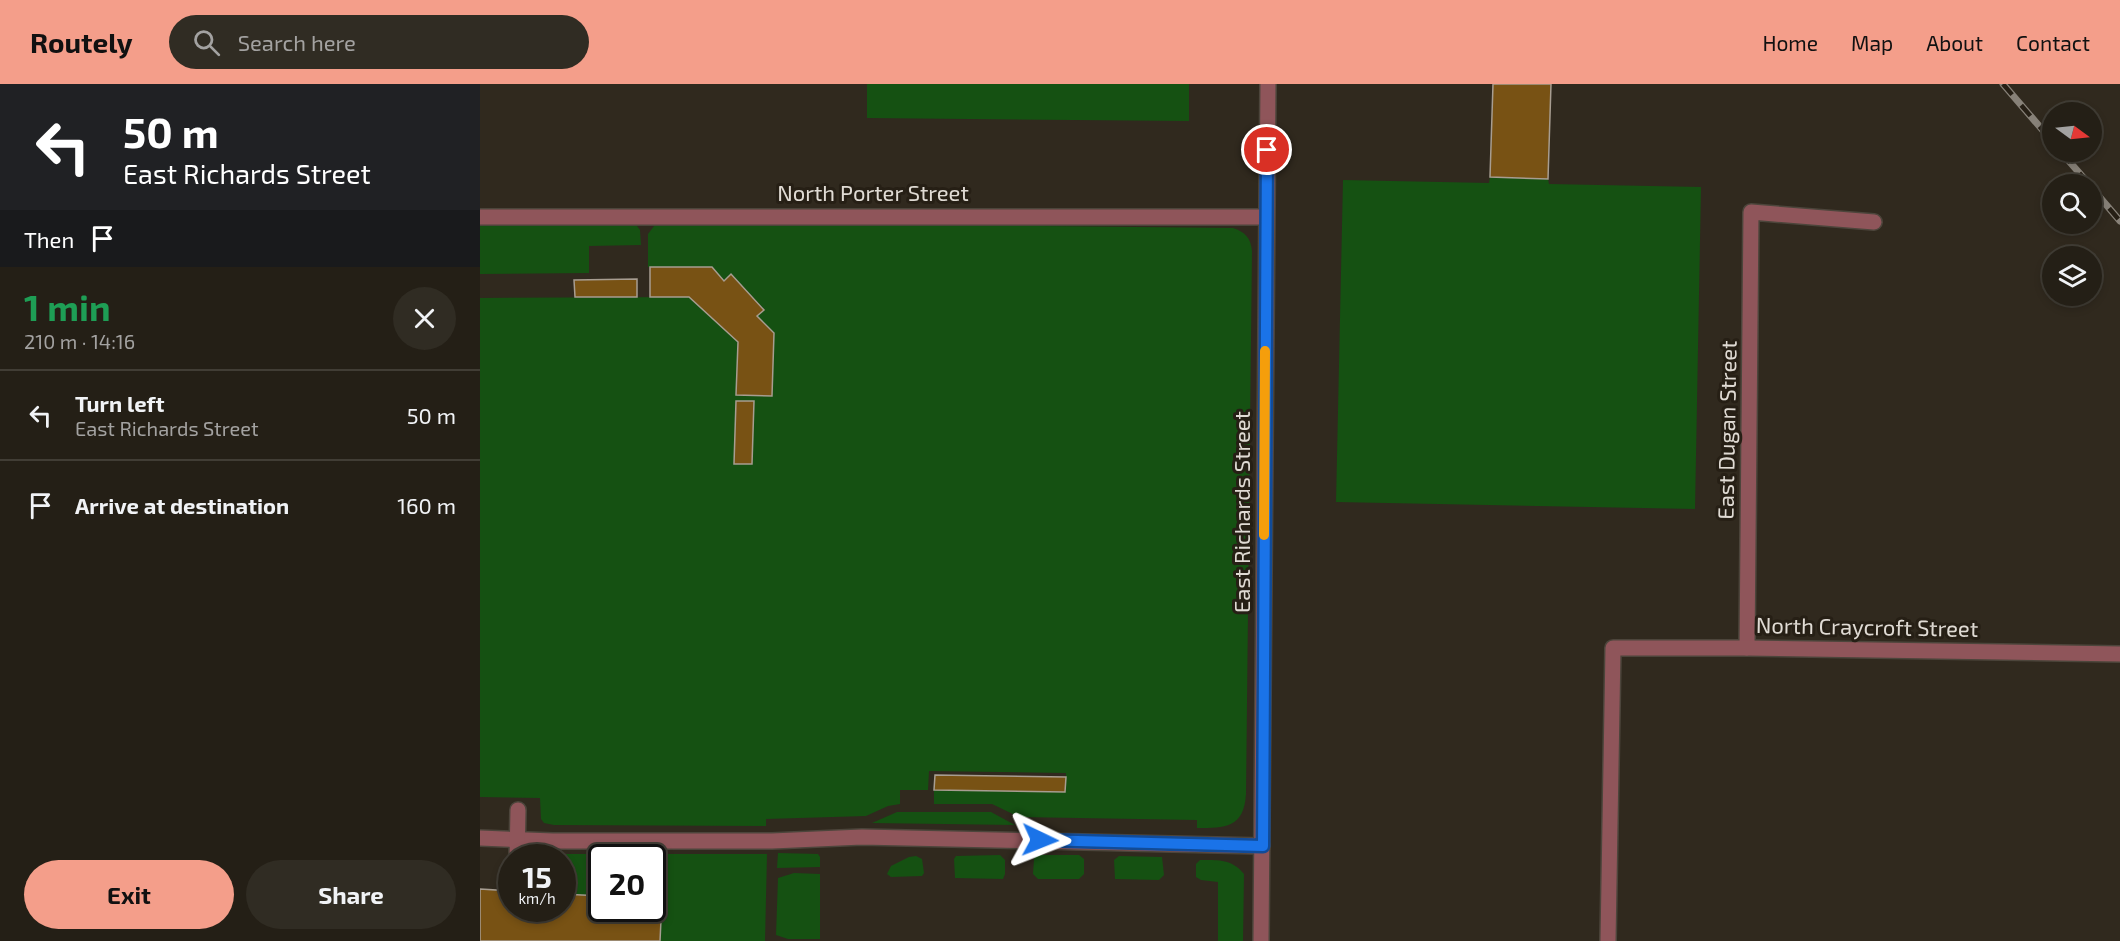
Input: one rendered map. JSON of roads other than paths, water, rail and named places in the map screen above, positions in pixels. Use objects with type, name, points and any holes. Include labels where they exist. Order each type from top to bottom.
[{"type":"street","name":"East Richards Street","points":[[1261,941],[1268,84]]},
{"type":"street","name":"East Dugan Street","points":[[1747,648],[1752,212],[1874,222]]},
{"type":"street","name":"North Porter Street","points":[[480,217],[1266,217]]},
{"type":"street","name":"North Craycroft Street","points":[[1608,941],[1613,648],[2120,654]]},
{"type":"street","points":[[517,844],[518,810]]},
{"type":"street","points":[[480,838],[772,841],[862,837],[1263,846]]},
{"type":"railway","points":[[2003,84],[2042,129]]},
{"type":"railway","points":[[2070,162],[2080,174]]},
{"type":"railway","points":[[2102,200],[2120,221]]}]
